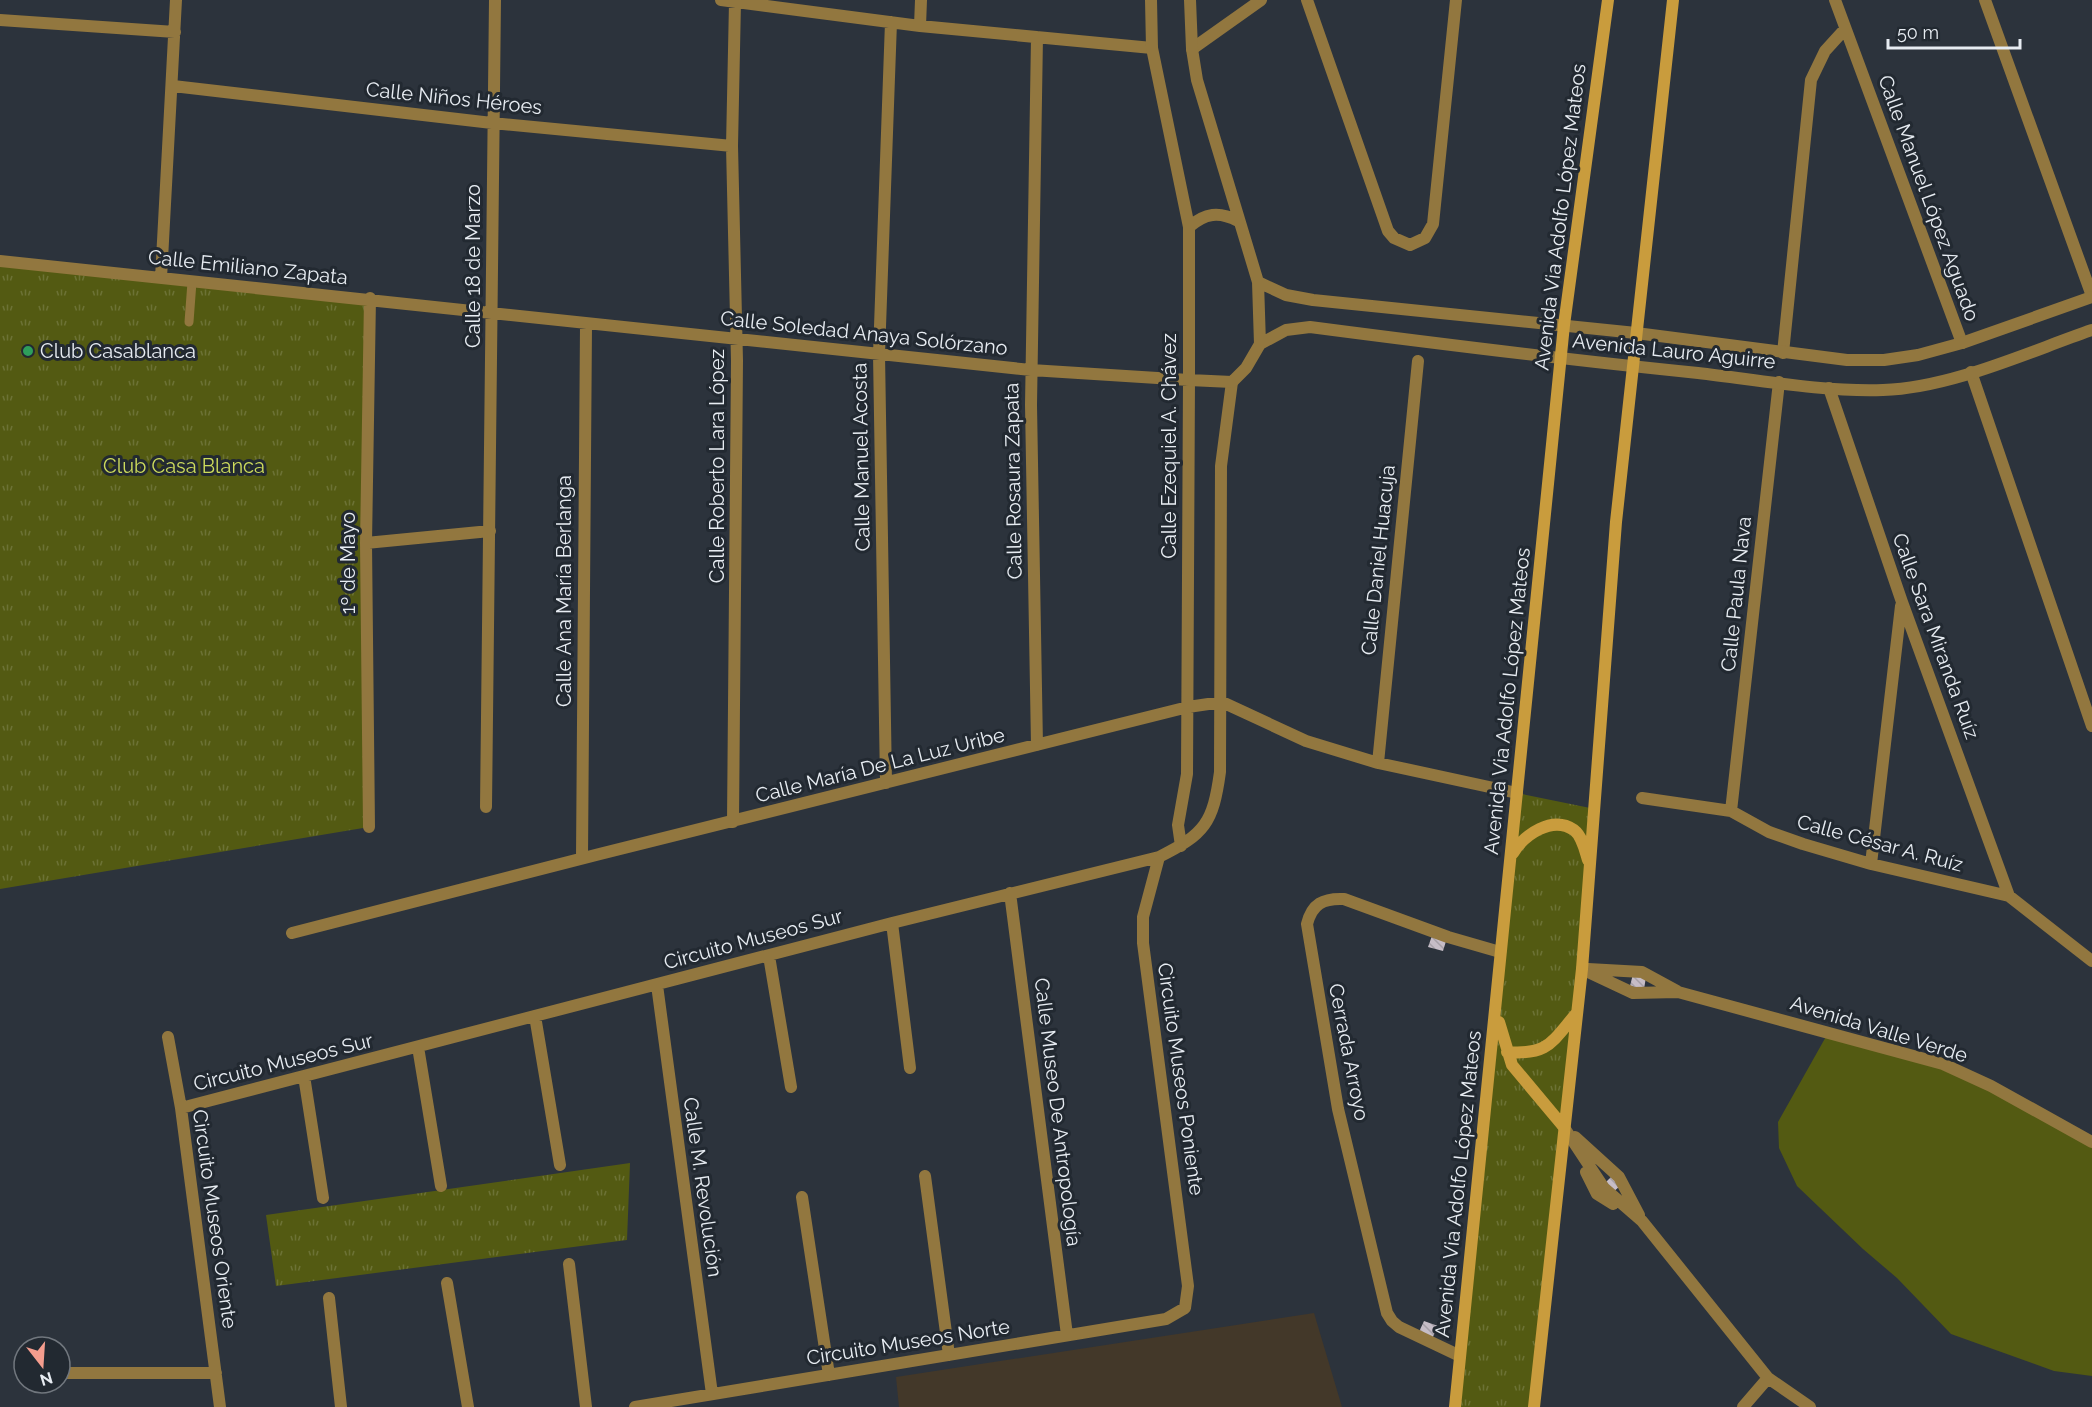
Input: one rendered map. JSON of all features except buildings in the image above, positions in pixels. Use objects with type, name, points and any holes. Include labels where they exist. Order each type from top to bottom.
[{"type":"main road","name":"Avenida Via Adolfo López Mateos","points":[[1455,1407],[1560,359],[1608,0]]},
{"type":"main road","points":[[1534,1407],[1582,969],[1604,667],[1632,367],[1673,0]]},
{"type":"main road","points":[[1511,855],[1532,831],[1558,825],[1574,830],[1583,843],[1590,870]]},
{"type":"main road","points":[[1496,1006],[1512,1065],[1563,1126]]},
{"type":"main road","points":[[1507,1052],[1536,1052],[1552,1042],[1577,1013]]},
{"type":"street","points":[[161,279],[176,0]]},
{"type":"street","name":"Calle 18 de Marzo","points":[[486,807],[495,0]]},
{"type":"street","points":[[722,0],[920,26],[1152,48]]},
{"type":"street","points":[[920,26],[921,0]]},
{"type":"street","name":"Calle Ezequiel A. Chávez","points":[[1151,0],[1152,48],[1188,227],[1188,707],[1187,774],[1178,825],[1181,846]]},
{"type":"street","points":[[1190,0],[1192,49],[1197,80],[1258,282],[1260,344],[1246,368],[1232,382],[1221,466],[1222,702]]},
{"type":"street","points":[[1192,49],[1261,0]]},
{"type":"street","points":[[1307,0],[1388,231],[1394,238],[1410,245],[1425,238],[1433,224],[1456,0]]},
{"type":"street","name":"Calle Manuel López Aguado","points":[[1835,0],[1962,343]]},
{"type":"street","points":[[1985,0],[2092,296]]},
{"type":"street","name":"Calle Roberto Lara López","points":[[734,822],[737,340],[732,146],[735,2]]},
{"type":"street","points":[[0,20],[175,32]]},
{"type":"street","name":"Calle Manuel Acosta","points":[[886,783],[879,354],[891,22]]},
{"type":"street","points":[[1783,353],[1811,80],[1826,51],[1845,29]]},
{"type":"street","name":"Calle Rosaura Zapata","points":[[1037,37],[1032,370],[1037,745]]},
{"type":"street","name":"Calle Niños Héroes","points":[[173,86],[492,123],[732,146]]},
{"type":"street","points":[[1188,227],[1199,218],[1212,214],[1226,215],[1238,221]]},
{"type":"street","name":"Calle Emiliano Zapata","points":[[0,261],[161,279],[370,298],[493,314]]},
{"type":"street","name":"Avenida Lauro Aguirre","points":[[1258,282],[1286,295],[1312,300],[1636,333],[1847,360],[1884,360],[1917,355],[1962,343],[2092,296]]},
{"type":"street","name":"1º de Mayo","points":[[369,827],[366,543],[370,298]]},
{"type":"street","name":"Calle Soledad Anaya Solórzano","points":[[493,314],[1032,370],[1232,382]]},
{"type":"street","name":"Calle Ana María Berlanga","points":[[582,857],[586,325]]},
{"type":"street","name":"Avenida Lauro Aguirre","points":[[1260,344],[1286,330],[1310,327],[1632,367],[1829,388],[1884,390],[1927,384],[1971,372],[2092,330]]},
{"type":"street","name":"Calle Daniel Huacuja","points":[[1378,763],[1418,361]]},
{"type":"street","points":[[1971,372],[2092,726]]},
{"type":"street","name":"Calle Paula Nava","points":[[1731,811],[1779,382]]},
{"type":"street","name":"Calle Sara Miranda Ruíz","points":[[1829,388],[1902,602],[2008,896]]},
{"type":"street","points":[[366,543],[490,531]]},
{"type":"street","points":[[1871,864],[1902,602]]},
{"type":"street","points":[[1188,707],[1222,702],[1306,741],[1378,763],[1517,793]]},
{"type":"street","name":"Circuito Museos Sur","points":[[181,1108],[892,923],[1160,857],[1181,846],[1203,830],[1216,805],[1222,702]]},
{"type":"street","name":"Calle María De La Luz Uribe","points":[[292,933],[582,857],[734,822],[1188,707]]},
{"type":"street","name":"Calle César A. Ruíz","points":[[1642,798],[1731,811],[1769,832],[1871,864],[2008,896],[2092,961]]},
{"type":"street","name":"Circuito Museos Poniente","points":[[1160,857],[1143,917],[1143,942],[1188,1286],[1185,1308]]},
{"type":"street","name":"Calle Museo De Antropología","points":[[1010,893],[1067,1335]]},
{"type":"street","name":"Cerrada Arroyo","points":[[1460,1356],[1399,1327],[1388,1313],[1338,1109],[1307,924],[1311,910],[1319,903],[1331,898],[1344,899],[1448,937],[1500,952]]},
{"type":"street","points":[[892,923],[910,1068]]},
{"type":"street","points":[[769,956],[791,1087]]},
{"type":"street","points":[[1582,969],[1642,972],[1678,992]]},
{"type":"street","name":"Avenida Valle Verde","points":[[1582,969],[1633,993],[1678,992],[1943,1064],[1991,1086],[2092,1142]]},
{"type":"street","name":"Calle M. Revolución","points":[[657,985],[712,1394]]},
{"type":"street","points":[[536,1016],[560,1165]]},
{"type":"street","name":"Circuito Museos Oriente","points":[[168,1037],[181,1108],[220,1407]]},
{"type":"street","points":[[418,1047],[441,1186]]},
{"type":"street","points":[[304,1076],[323,1198]]},
{"type":"street","points":[[1563,1126],[1604,1188],[1642,1221],[1768,1378],[1810,1407]]},
{"type":"street","points":[[1563,1126],[1619,1177],[1642,1221]]},
{"type":"street","points":[[925,1176],[949,1355]]},
{"type":"street","points":[[802,1197],[829,1375]]},
{"type":"street","points":[[569,1264],[586,1407]]},
{"type":"street","points":[[447,1283],[468,1407]]},
{"type":"street","points":[[329,1298],[341,1407]]},
{"type":"street","name":"Circuito Museos Norte","points":[[635,1407],[1166,1319],[1185,1308]]},
{"type":"street","points":[[72,1373],[216,1373]]},
{"type":"street","points":[[1743,1407],[1768,1378]]},
{"type":"lane","points":[[189,322],[192,282]]},
{"type":"shaded area","points":[[1314,1313],[1342,1407],[899,1407],[896,1377]]},
{"type":"green space","name":"Club Casa Blanca","points":[[0,261],[370,298],[369,827],[0,889]]},
{"type":"green space","points":[[1517,793],[1595,809],[1534,1407],[1455,1407]]},
{"type":"green space","points":[[1828,1033],[1943,1064],[2092,1142],[2092,1376],[2054,1371],[1951,1334],[1897,1278],[1797,1186],[1779,1148],[1778,1122]]},
{"type":"green space","points":[[630,1163],[627,1240],[276,1286],[266,1215]]},
{"type":"place","name":"Club Casablanca","points":[[28,351]]}]
